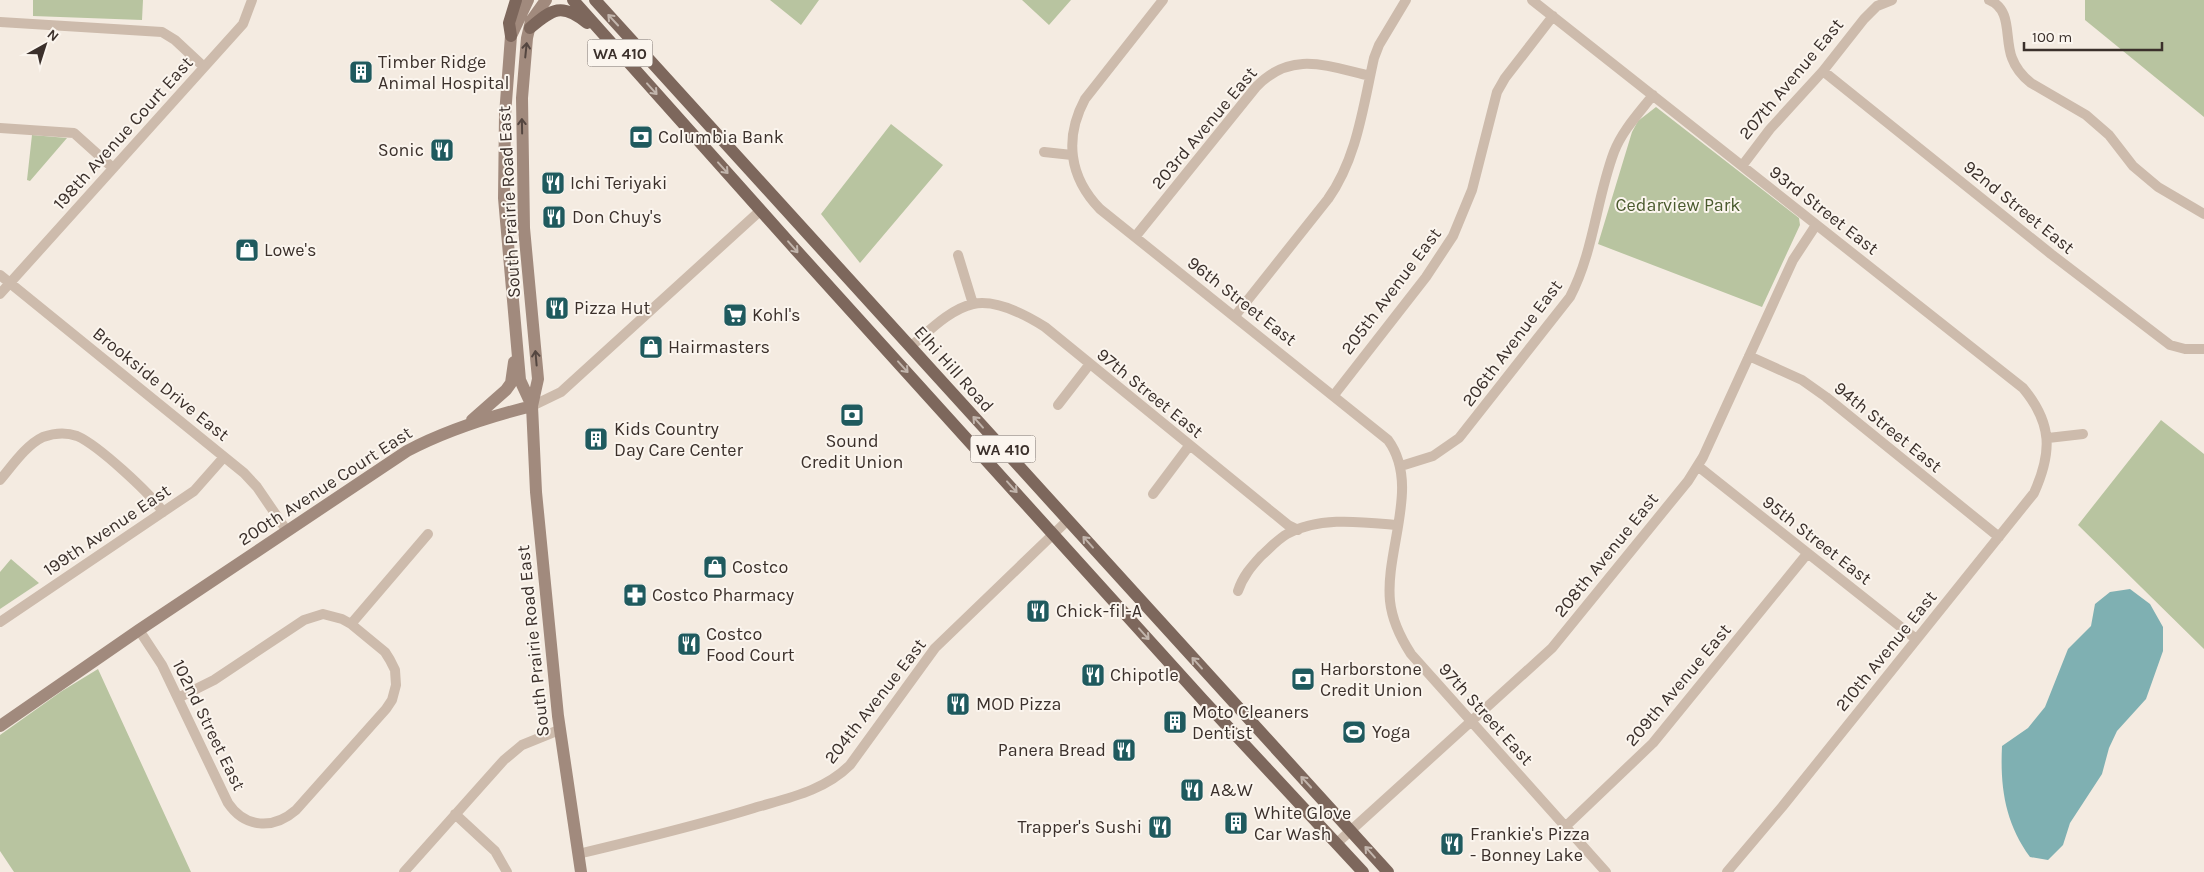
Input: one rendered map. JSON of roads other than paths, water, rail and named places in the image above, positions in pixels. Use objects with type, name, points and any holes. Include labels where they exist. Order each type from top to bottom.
[{"type":"main road","points":[[511,36],[509,23],[516,0]]},
{"type":"main road","name":"South Prairie Road East","points":[[528,0],[511,36],[506,80],[504,198],[520,380],[532,406]]},
{"type":"main road","name":"South Prairie Road East","points":[[546,0],[531,21],[522,98],[524,228],[538,378],[532,406],[536,492],[559,730],[581,872]]},
{"type":"main road","name":"Elhi Hill Road","points":[[573,0],[1203,700],[1363,872]]},
{"type":"main road","name":"Elhi Hill Road","points":[[595,0],[1388,872]]},
{"type":"main road","points":[[530,28],[547,13],[556,9],[572,12],[586,21],[622,55]]},
{"type":"main road","points":[[465,425],[506,390],[510,383],[517,350]]},
{"type":"main road","name":"200th Avenue Court East","points":[[0,726],[139,630],[407,451],[433,437],[465,425],[532,406]]},
{"type":"street","name":"198th Avenue Court East","points":[[0,294],[243,24],[252,0]]},
{"type":"street","name":"96th Street East","points":[[1163,0],[1085,99],[1074,126],[1072,155],[1076,175],[1090,199],[1135,237],[1381,432],[1391,444],[1401,466]]},
{"type":"street","points":[[1234,316],[1328,199],[1341,178],[1353,150],[1379,45],[1406,0]]},
{"type":"street","name":"93rd Street East","points":[[1532,0],[2022,388],[2032,399],[2048,438]]},
{"type":"street","name":"207th Avenue East","points":[[1742,166],[1770,129],[1823,71],[1864,19],[1877,6],[1892,0]]},
{"type":"street","points":[[1989,0],[2002,3],[2011,57],[2023,76],[2031,83],[2086,115],[2109,135],[2133,166],[2158,187],[2204,214]]},
{"type":"street","name":"205th Avenue East","points":[[1334,395],[1445,250],[1460,221],[1472,190],[1497,92],[1505,78],[1552,16]]},
{"type":"street","points":[[0,22],[162,32],[175,40],[204,67]]},
{"type":"street","name":"203rd Avenue East","points":[[1135,237],[1256,87],[1272,72],[1291,64],[1313,63],[1370,76]]},
{"type":"street","name":"92nd Street East","points":[[1823,71],[2051,254],[2170,345],[2185,349],[2204,349]]},
{"type":"street","name":"206th Avenue East","points":[[1401,466],[1433,456],[1459,438],[1570,297],[1583,271],[1614,150],[1626,129],[1652,95]]},
{"type":"street","points":[[0,128],[74,133],[112,168]]},
{"type":"street","points":[[1044,152],[1072,155]]},
{"type":"street","name":"200th Avenue Court East","points":[[532,406],[561,392],[761,210]]},
{"type":"street","name":"208th Avenue East","points":[[1337,844],[1552,648],[1699,467],[1794,260],[1816,225]]},
{"type":"street","points":[[910,347],[946,318],[973,304],[958,255]]},
{"type":"street","name":"Brookside Drive East","points":[[0,275],[224,457],[257,487],[287,531]]},
{"type":"street","name":"97th Street East","points":[[973,304],[984,303],[1026,314],[1045,327],[1189,446],[1288,525],[1298,530]]},
{"type":"street","name":"94th Street East","points":[[1749,356],[1802,380],[1826,397],[1999,537]]},
{"type":"street","points":[[1058,405],[1089,365]]},
{"type":"street","points":[[0,480],[33,444],[52,434],[68,434],[84,440],[142,487],[154,498],[163,512]]},
{"type":"street","points":[[2048,438],[2083,434]]},
{"type":"street","name":"210th Avenue East","points":[[1727,872],[1782,807],[2034,494],[2046,462],[2048,438]]},
{"type":"street","points":[[1153,494],[1189,446]]},
{"type":"street","name":"199th Avenue East","points":[[0,622],[200,486],[224,457]]},
{"type":"street","points":[[1238,591],[1242,579],[1252,567],[1287,534],[1298,530],[1345,522],[1397,525],[1403,485],[1401,466]]},
{"type":"street","name":"95th Street East","points":[[1699,467],[1916,639]]},
{"type":"street","name":"204th Avenue East","points":[[578,854],[718,819],[805,793],[837,777],[850,765],[935,648],[1068,520]]},
{"type":"street","name":"97th Street East","points":[[1397,525],[1390,590],[1395,624],[1411,654],[1606,872]]},
{"type":"street","points":[[178,698],[214,680],[312,616],[332,615],[351,624],[428,534]]},
{"type":"street","name":"209th Avenue East","points":[[1565,827],[1653,743],[1807,554]]},
{"type":"street","name":"102nd Street East","points":[[139,630],[162,665],[228,803],[239,816],[259,824],[278,822],[296,810],[386,709],[395,692],[396,678],[385,652],[351,624]]},
{"type":"street","points":[[404,872],[515,750],[530,741],[559,730]]},
{"type":"street","points":[[455,814],[495,852],[506,872]]},
{"type":"water","points":[[2130,589],[2150,604],[2163,627],[2163,651],[2146,699],[2117,731],[2109,748],[2102,774],[2070,823],[2063,845],[2048,860],[2030,857],[2015,831],[2006,804],[2002,776],[2002,746],[2028,728],[2045,707],[2068,649],[2091,626],[2095,604],[2110,592]]},
{"type":"place","name":"Timber Ridge Animal Hospital","points":[[361,72]]},
{"type":"place","name":"Columbia Bank","points":[[641,137]]},
{"type":"place","name":"Sonic","points":[[442,150]]},
{"type":"place","name":"Ichi Teriyaki","points":[[553,183]]},
{"type":"place","name":"Don Chuy's","points":[[554,217]]},
{"type":"place","name":"Lowe's","points":[[247,250]]},
{"type":"place","name":"Pizza Hut","points":[[557,308]]},
{"type":"place","name":"Kohl's","points":[[735,315]]},
{"type":"place","name":"Hairmasters","points":[[651,347]]},
{"type":"place","name":"Sound Credit Union","points":[[852,415]]},
{"type":"place","name":"Kids Country Day Care Center","points":[[596,439]]},
{"type":"place","name":"Costco","points":[[715,567]]},
{"type":"place","name":"Costco Pharmacy","points":[[635,595]]},
{"type":"place","name":"Chick-fil-A","points":[[1038,611]]},
{"type":"place","name":"Costco Food Court","points":[[689,644]]},
{"type":"place","name":"Chipotle","points":[[1093,675]]},
{"type":"place","name":"Harborstone Credit Union","points":[[1303,679]]},
{"type":"place","name":"MOD Pizza","points":[[958,704]]},
{"type":"place","name":"Moto Cleaners Dentist","points":[[1175,722]]},
{"type":"place","name":"Yoga","points":[[1354,732]]},
{"type":"place","name":"Panera Bread","points":[[1124,750]]},
{"type":"place","name":"A&W","points":[[1192,790]]},
{"type":"place","name":"White Glove Car Wash","points":[[1236,823]]},
{"type":"place","name":"Trapper's Sushi","points":[[1160,827]]},
{"type":"place","name":"Frankie's Pizza - Bonney Lake","points":[[1452,844]]},
{"type":"park label","name":"Cedarview Park","points":[[1678,205]]}]
